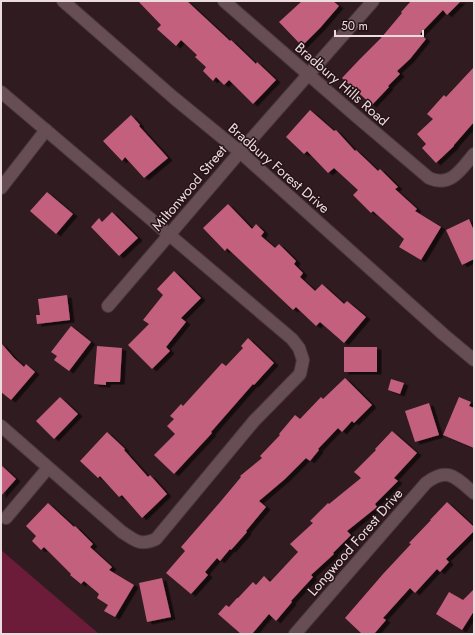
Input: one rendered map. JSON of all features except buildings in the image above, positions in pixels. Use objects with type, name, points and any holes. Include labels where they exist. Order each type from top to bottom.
[{"type":"street","name":"Bradbury Forest Drive","points":[[63,1],[174,98],[240,152],[474,360]]},
{"type":"street","name":"Bradbury Hills Road","points":[[224,1],[429,178],[435,181],[445,181],[454,177],[474,154]]},
{"type":"street","name":"Miltonwood Street","points":[[108,306],[240,152],[373,1]]},
{"type":"street","points":[[1,92],[292,339],[299,348],[302,360],[300,374],[254,421],[156,539],[149,542],[138,543],[122,532],[1,426]]},
{"type":"street","points":[[1,188],[46,130]]},
{"type":"street","points":[[6,518],[48,468]]},
{"type":"street","name":"Longwood Forest Drive","points":[[295,634],[426,483],[433,478],[448,474],[455,477],[474,493]]},
{"type":"shaded area","points":[[1,550],[99,634],[1,634]]}]
